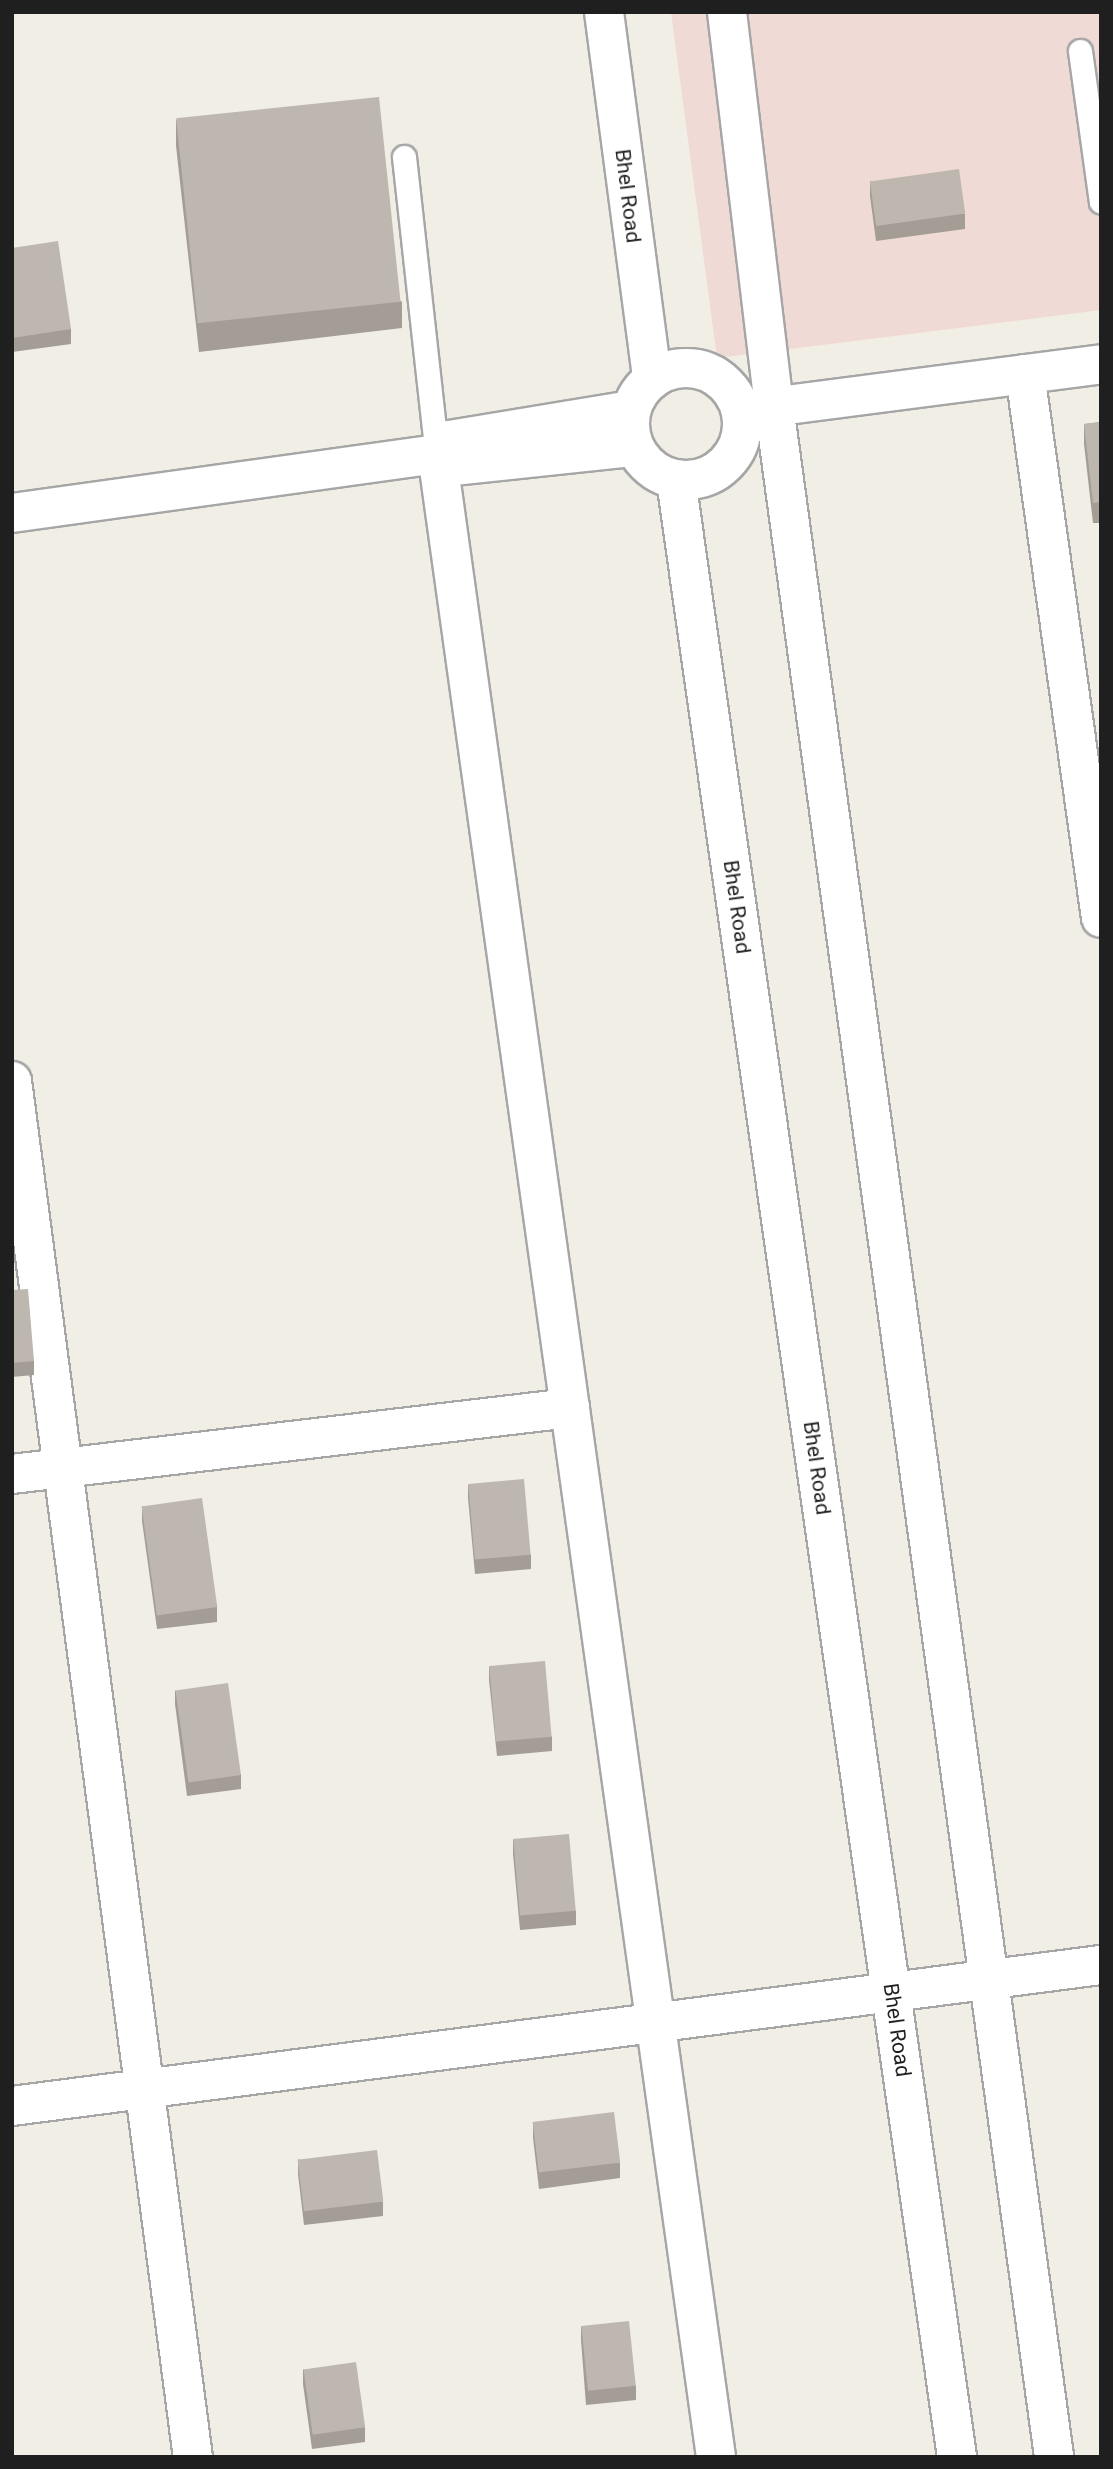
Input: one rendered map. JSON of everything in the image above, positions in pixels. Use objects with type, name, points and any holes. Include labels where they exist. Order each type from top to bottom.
[{"type":"street","name":"Bhel Road","points":[[604,12],[639,412]]},
{"type":"street","points":[[727,12],[758,409],[990,1978],[1054,2457]]},
{"type":"street","points":[[12,513],[437,454],[453,466],[639,412],[687,367],[705,370],[722,379],[758,409],[1101,364]]},
{"type":"street","points":[[1025,374],[1101,918]]},
{"type":"street","points":[[639,412],[644,463],[676,480],[694,481],[727,464],[743,431],[758,409]]},
{"type":"street","points":[[437,454],[716,2457]]},
{"type":"street","name":"Bhel Road","points":[[676,480],[957,2457]]},
{"type":"street","points":[[12,1082],[192,2457]]},
{"type":"street","points":[[12,1474],[570,1408]]},
{"type":"street","points":[[12,2106],[144,2091],[655,2019],[1101,1965]]},
{"type":"lane","points":[[1080,51],[1101,202]]},
{"type":"lane","points":[[404,158],[437,454]]},
{"type":"shaded area","points":[[671,12],[1101,12],[1101,310],[717,358]]},
{"type":"building","points":[[379,97],[401,302],[198,323],[176,118]]},
{"type":"building","points":[[959,169],[965,214],[876,226],[870,182]]},
{"type":"building","points":[[58,241],[71,329],[12,338],[12,248]]},
{"type":"building","points":[[1101,422],[1101,502],[1093,503],[1084,424]]},
{"type":"building","points":[[28,1289],[34,1361],[12,1363],[12,1290]]},
{"type":"building","points":[[524,1479],[531,1555],[475,1560],[468,1484]]},
{"type":"building","points":[[202,1498],[217,1607],[157,1615],[142,1506]]},
{"type":"building","points":[[545,1661],[552,1737],[496,1742],[489,1666]]},
{"type":"building","points":[[228,1683],[241,1775],[188,1782],[176,1690]]},
{"type":"building","points":[[569,1834],[576,1911],[520,1916],[513,1839]]},
{"type":"building","points":[[614,2112],[620,2163],[539,2173],[533,2122]]},
{"type":"building","points":[[377,2150],[383,2202],[304,2211],[298,2160]]},
{"type":"building","points":[[629,2321],[636,2386],[588,2391],[581,2326]]},
{"type":"building","points":[[356,2362],[365,2427],[313,2435],[304,2369]]}]
